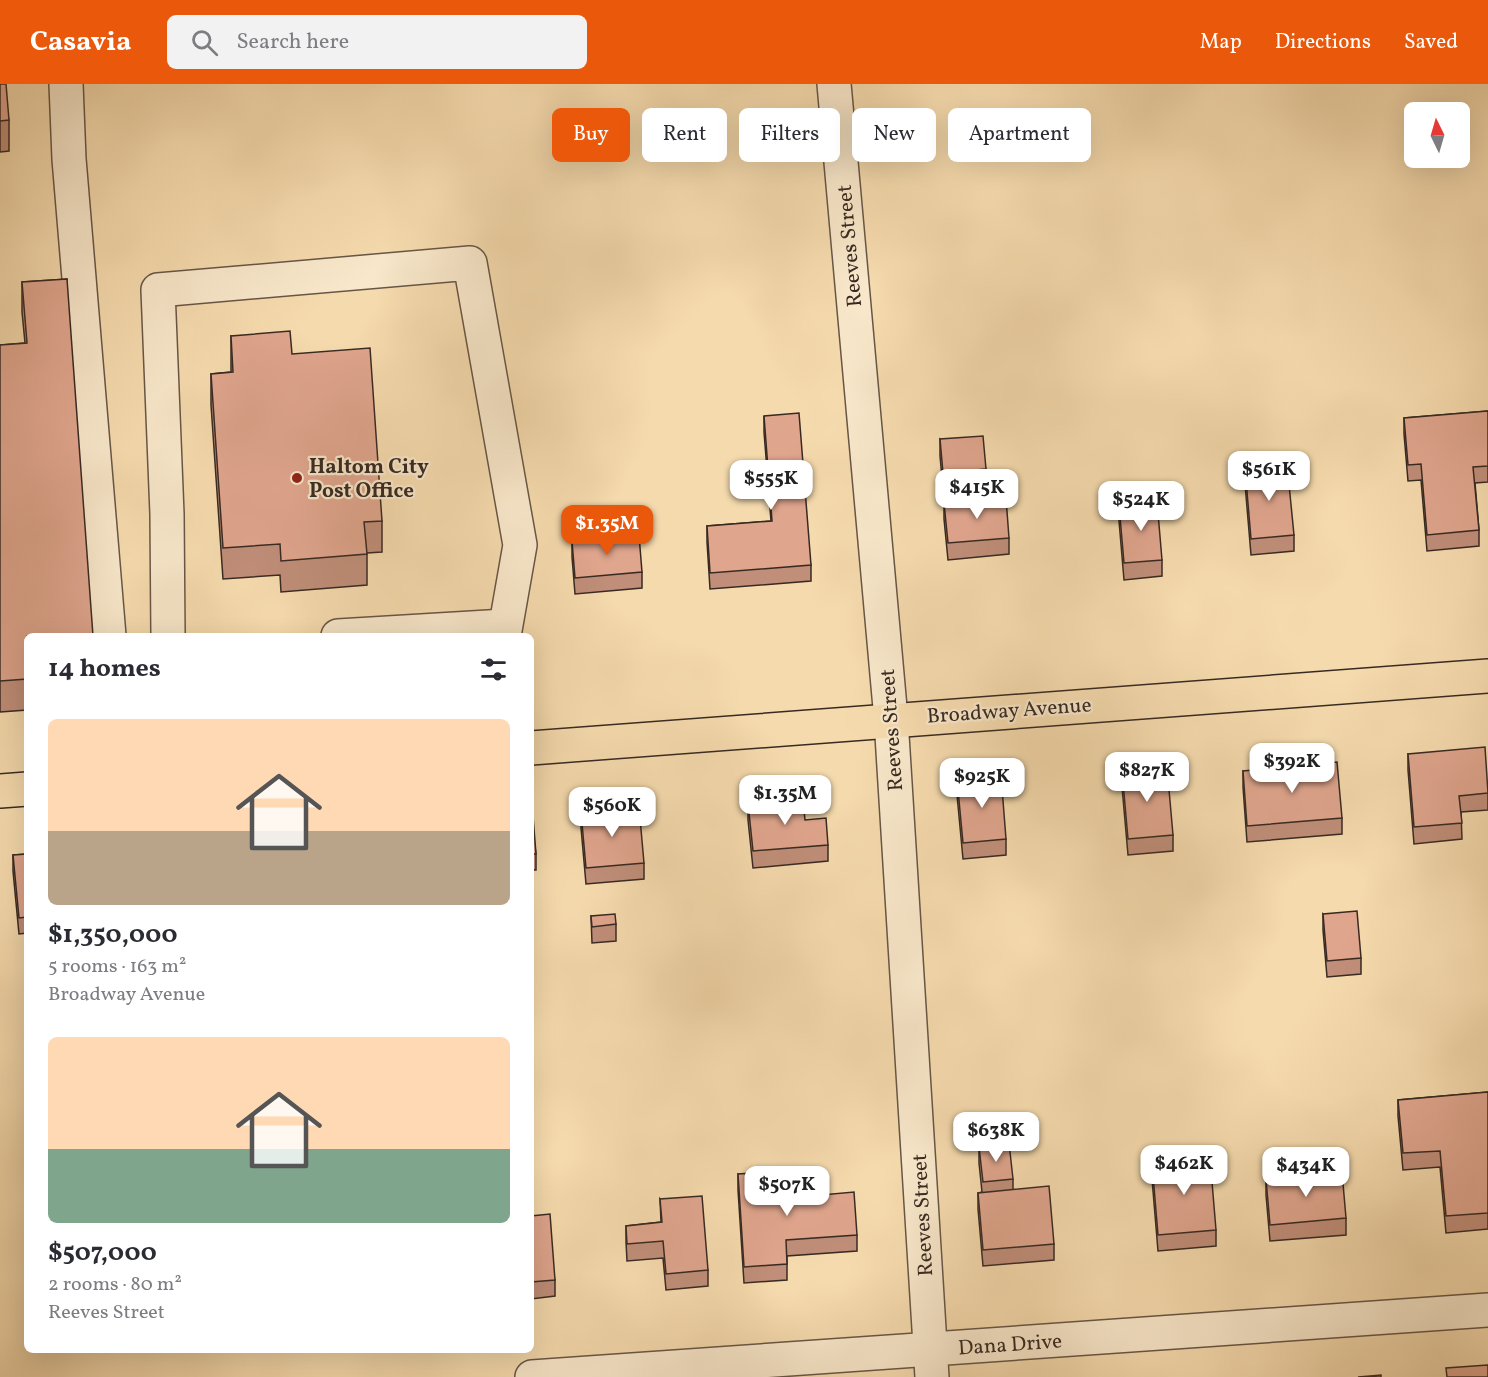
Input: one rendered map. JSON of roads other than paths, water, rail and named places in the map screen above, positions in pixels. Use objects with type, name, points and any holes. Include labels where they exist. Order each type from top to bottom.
[{"type":"main road","name":"Broadway Avenue","points":[[534,748],[891,719],[1488,676]]},
{"type":"main road","points":[[0,791],[24,789]]},
{"type":"street","points":[[66,84],[69,159],[109,633]]},
{"type":"street","name":"Reeves Street","points":[[834,84],[891,719],[931,1363]]},
{"type":"street","points":[[168,633],[167,514],[158,291],[470,263],[520,544],[505,631],[438,633]]},
{"type":"street","name":"Dana Drive","points":[[532,1377],[931,1363],[1488,1310]]},
{"type":"place","name":"Haltom City Post Office","points":[[297,478]]}]
